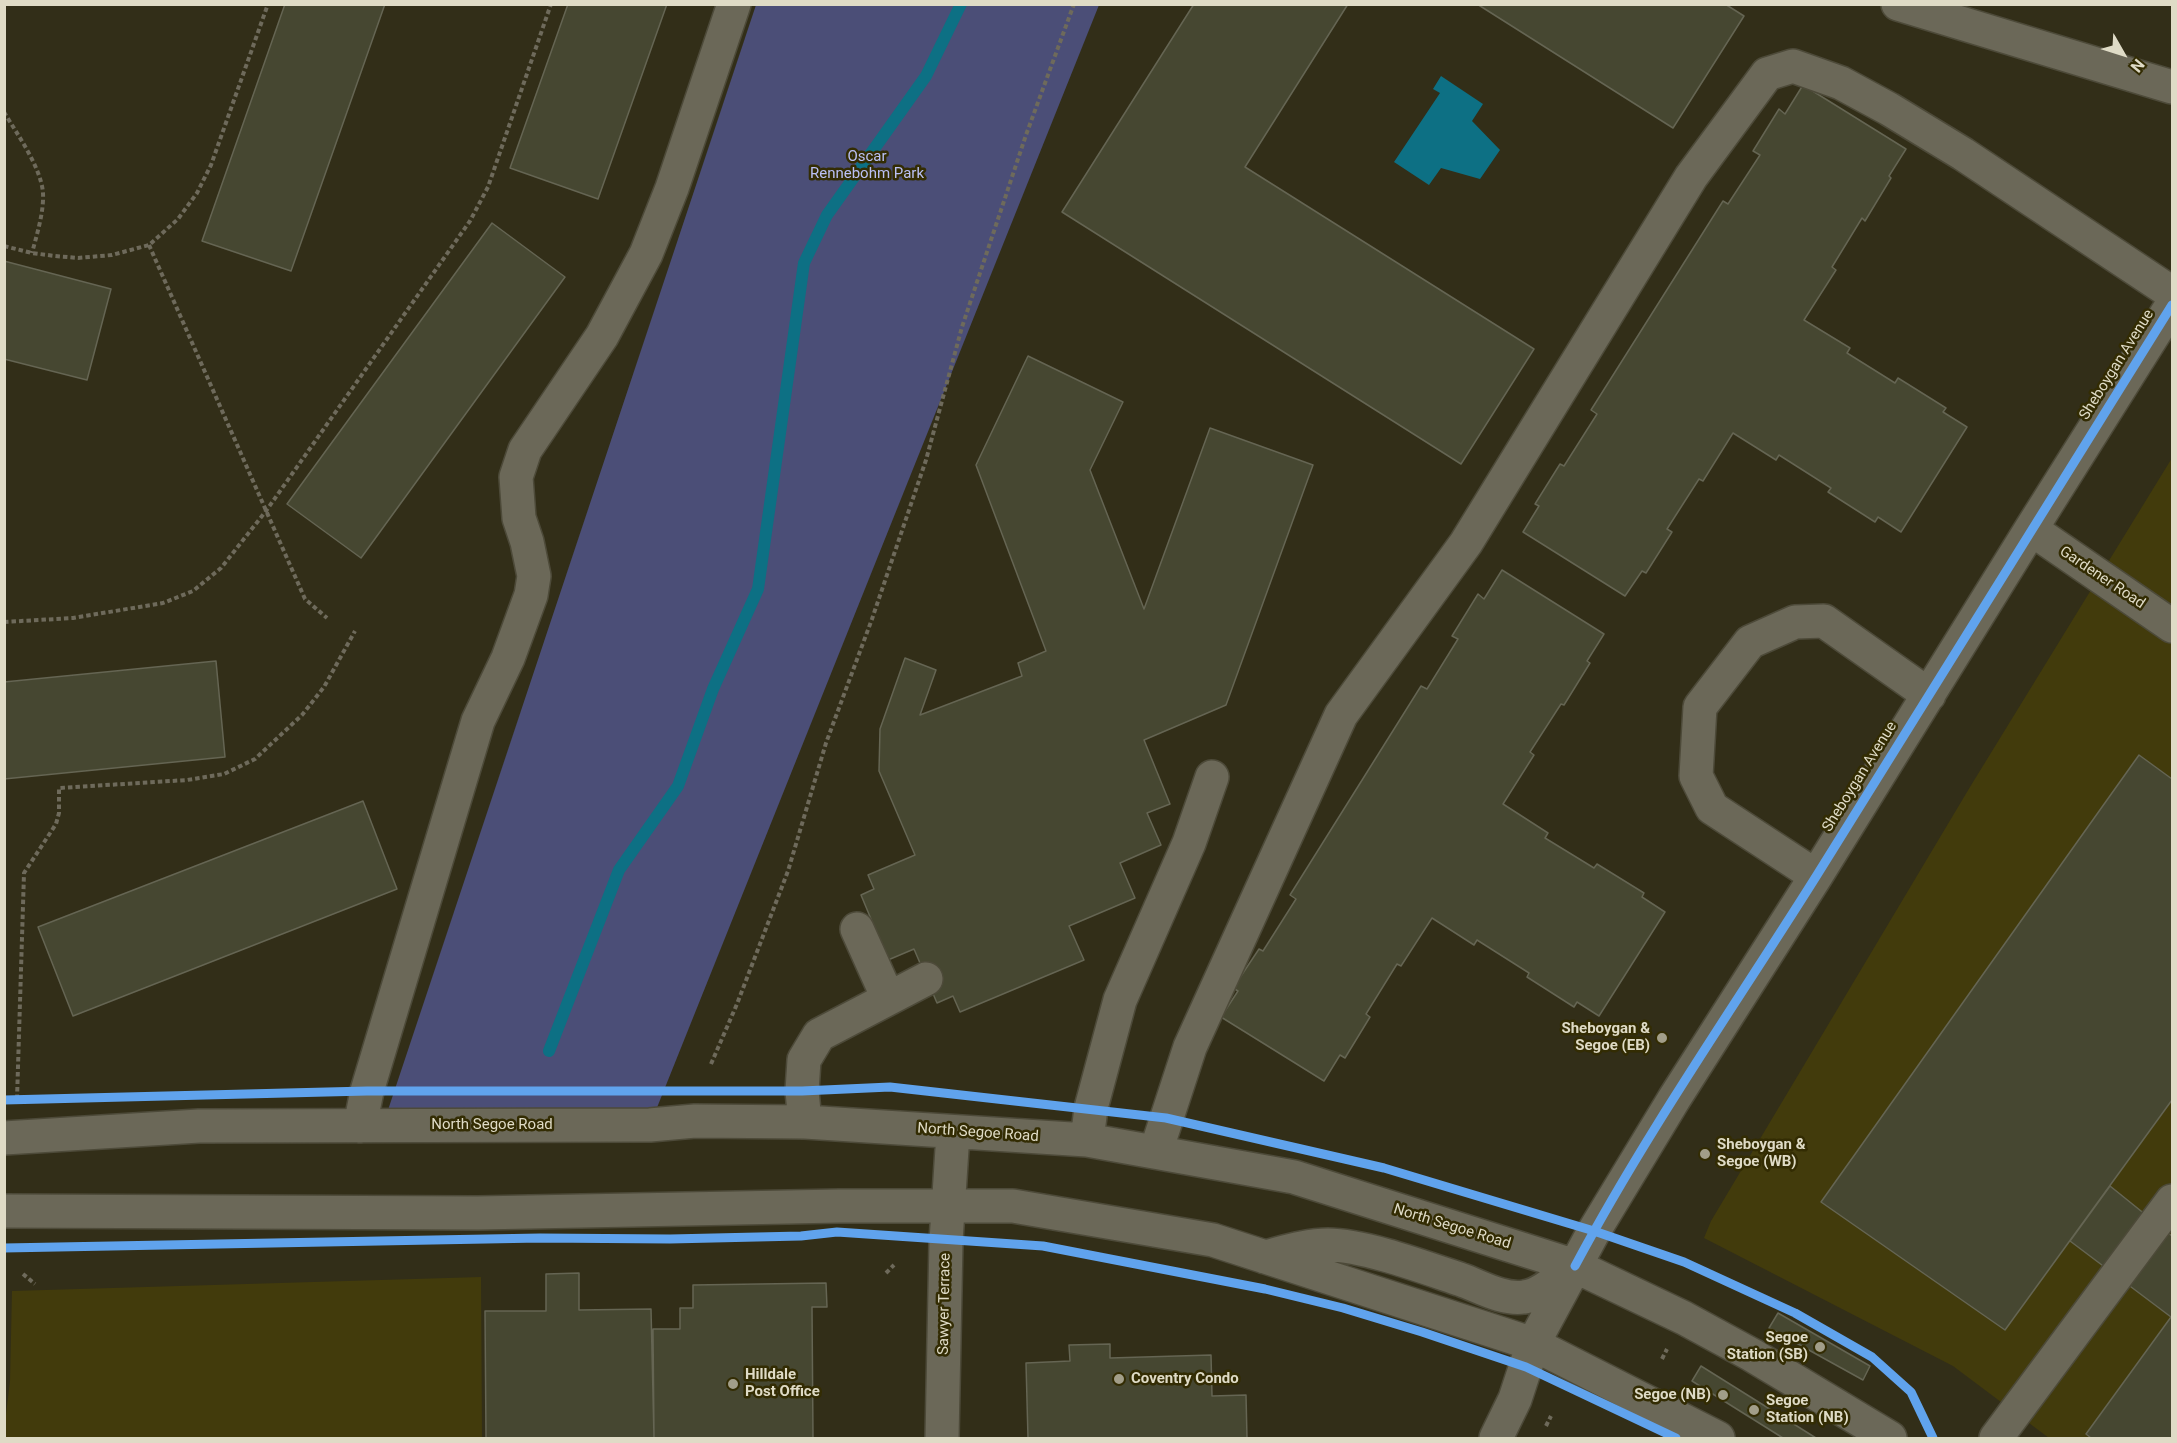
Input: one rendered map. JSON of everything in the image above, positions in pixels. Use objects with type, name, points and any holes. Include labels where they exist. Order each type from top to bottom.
[{"type":"street","points":[[360,1126],[367,1091],[478,721],[508,658],[531,595],[534,576],[519,518],[516,477],[525,450],[602,336],[646,254],[672,188],[734,4]]},
{"type":"street","points":[[1898,4],[2172,87]]},
{"type":"street","points":[[1156,1151],[1190,1047],[1341,715],[1466,543],[1690,177],[1767,74],[1793,66],[1841,83],[1889,108],[1963,154],[2172,293]]},
{"type":"street","name":"Sheboygan Avenue","points":[[1496,1438],[1515,1399],[1533,1344],[1594,1231],[1674,1099],[1816,876],[2172,305]]},
{"type":"street","name":"Gardener Road","points":[[2031,529],[2172,626]]},
{"type":"street","points":[[1816,876],[1712,808],[1696,776],[1700,707],[1750,642],[1795,622],[1824,621],[1929,695]]},
{"type":"street","points":[[1087,1140],[1091,1108],[1120,1000],[1189,843],[1212,777]]},
{"type":"street","points":[[857,929],[888,999]]},
{"type":"street","points":[[805,1122],[802,1091],[804,1060],[819,1035],[926,979]]},
{"type":"street","name":"North Segoe Road","points":[[4,1138],[199,1126],[650,1125],[695,1121],[805,1122],[1087,1140],[1294,1177],[1575,1266],[1683,1318],[1752,1355],[1890,1438]]},
{"type":"street","name":"Sawyer Terrace","points":[[942,1438],[952,1133]]},
{"type":"street","points":[[1996,1438],[2172,1201]]},
{"type":"street","points":[[4,1211],[478,1213],[827,1206],[1025,1208],[1213,1240],[1533,1344],[1718,1438]]},
{"type":"street","points":[[1264,1257],[1307,1247],[1329,1245],[1350,1247],[1446,1275],[1505,1296],[1524,1297],[1541,1290],[1575,1266]]},
{"type":"path","points":[[4,246],[32,253],[78,258],[112,255],[148,245],[178,219],[197,193],[211,165],[268,4]]},
{"type":"path","points":[[4,622],[73,618],[163,603],[193,591],[221,568],[266,511],[470,220],[488,187],[551,4]]},
{"type":"path","points":[[711,1064],[737,1004],[788,871],[826,742],[872,619],[926,460],[962,327],[1026,135],[1074,4]]},
{"type":"path","points":[[4,112],[38,173],[43,193],[32,253]]},
{"type":"path","points":[[148,245],[305,599],[327,618]]},
{"type":"path","points":[[17,1099],[24,873],[56,824],[59,813],[58,788],[187,780],[224,774],[255,759],[302,715],[324,687],[355,631]]},
{"type":"path","points":[[4,1100],[28,1099]]},
{"type":"path","points":[[886,1273],[894,1264]]},
{"type":"path","points":[[23,1274],[35,1284]]},
{"type":"shaded area","points":[[1441,76],[1483,104],[1472,121],[1500,150],[1480,179],[1441,168],[1429,185],[1394,162],[1440,93],[1433,89]]},
{"type":"shaded area","points":[[2172,458],[2172,1438],[2049,1438],[1953,1366],[1704,1238],[1711,1221],[1970,787]]},
{"type":"shaded area","points":[[481,1277],[482,1438],[5,1438],[10,1381],[12,1291]]},
{"type":"green space","name":"Oscar Rennebohm Park","points":[[756,5],[1099,5],[650,1125],[383,1125]]},
{"type":"building","points":[[285,4],[385,4],[291,271],[202,241]]},
{"type":"building","points":[[568,4],[667,4],[598,199],[510,168]]},
{"type":"building","points":[[1194,4],[1348,4],[1245,167],[1534,349],[1461,464],[1062,212]]},
{"type":"building","points":[[1477,4],[1725,4],[1744,16],[1673,128]]},
{"type":"building","points":[[1803,85],[1906,149],[1865,221],[1862,218],[1832,267],[1836,270],[1804,320],[1850,348],[1847,353],[1895,383],[1898,378],[1946,408],[1943,412],[1967,427],[1901,532],[1878,517],[1875,522],[1828,492],[1831,488],[1779,455],[1776,460],[1733,433],[1703,481],[1699,479],[1667,529],[1672,532],[1646,573],[1642,571],[1625,596],[1523,532],[1539,506],[1535,504],[1560,464],[1564,466],[1597,414],[1591,410],[1723,201],[1728,204],[1760,155],[1753,151],[1779,109],[1785,114]]},
{"type":"building","points":[[492,223],[565,277],[361,558],[287,504]]},
{"type":"building","points":[[4,261],[111,289],[87,380],[4,359]]},
{"type":"building","points":[[1028,356],[1123,402],[1090,470],[1144,609],[1210,428],[1313,465],[1226,705],[1144,740],[1170,804],[1147,813],[1161,845],[1120,863],[1135,898],[1069,926],[1084,960],[960,1012],[953,996],[937,1003],[914,949],[888,960],[861,895],[874,889],[868,875],[915,855],[879,771],[880,729],[905,658],[936,670],[920,715],[1022,676],[1018,663],[1046,651],[976,465]]},
{"type":"building","points":[[1502,570],[1604,634],[1587,661],[1590,663],[1564,705],[1561,704],[1530,752],[1534,755],[1503,804],[1548,833],[1545,838],[1594,868],[1597,864],[1644,893],[1642,897],[1665,912],[1599,1016],[1577,1002],[1574,1007],[1527,977],[1529,973],[1477,940],[1474,945],[1432,918],[1401,966],[1397,964],[1366,1014],[1370,1017],[1345,1058],[1340,1055],[1324,1081],[1221,1017],[1238,991],[1233,988],[1259,949],[1263,951],[1296,899],[1290,895],[1421,686],[1427,689],[1458,639],[1452,636],[1478,594],[1484,599]]},
{"type":"building","points":[[216,661],[225,757],[4,779],[4,682]]},
{"type":"building","points":[[2139,755],[2172,779],[2172,1100],[2005,1330],[1821,1202]]},
{"type":"building","points":[[363,801],[397,889],[73,1016],[38,927]]},
{"type":"building","points":[[2110,1186],[2172,1236],[2172,1438],[2091,1438],[2086,1434],[2171,1317],[2070,1241]]},
{"type":"building","points":[[579,1273],[579,1310],[651,1309],[654,1438],[486,1438],[485,1311],[546,1311],[546,1274]]},
{"type":"building","name":"Hilldale Post Office","points":[[826,1283],[827,1307],[812,1307],[813,1438],[654,1438],[653,1329],[680,1329],[680,1308],[693,1308],[693,1285]]},
{"type":"building","name":"Segoe Station (SB)","points":[[1778,1313],[1870,1366],[1863,1380],[1769,1328]]},
{"type":"building","name":"Coventry Condo","points":[[1110,1344],[1110,1358],[1211,1355],[1212,1396],[1246,1395],[1247,1438],[1028,1438],[1026,1363],[1070,1361],[1069,1345]]},
{"type":"building","name":"Segoe Station (NB)","points":[[1701,1366],[1816,1438],[1783,1438],[1692,1381]]},
{"type":"waterway","points":[[549,1051],[619,870],[678,786],[713,689],[758,589],[804,263],[827,215],[926,76],[961,4]]},
{"type":"cycle path","points":[[1575,1266],[1662,1117],[1817,875],[2172,305]]},
{"type":"cycle path","points":[[4,1100],[367,1091],[802,1091],[890,1087],[1166,1118],[1384,1168],[1594,1231],[1684,1262],[1795,1313],[1872,1357],[1911,1392],[1933,1438]]},
{"type":"cycle path","points":[[4,1248],[540,1238],[670,1239],[801,1236],[837,1232],[1043,1246],[1265,1289],[1343,1308],[1526,1367],[1676,1438]]},
{"type":"place","name":"Sheboygan & Segoe (EB)","points":[[1662,1038]]},
{"type":"place","name":"Sheboygan & Segoe (WB)","points":[[1705,1154]]},
{"type":"place","name":"Segoe Station (SB)","points":[[1820,1347]]},
{"type":"place","name":"Coventry Condo","points":[[1119,1379]]},
{"type":"place","name":"Hilldale Post Office","points":[[733,1384]]},
{"type":"place","name":"Segoe (NB)","points":[[1723,1395]]},
{"type":"place","name":"Segoe Station (NB)","points":[[1754,1410]]}]
